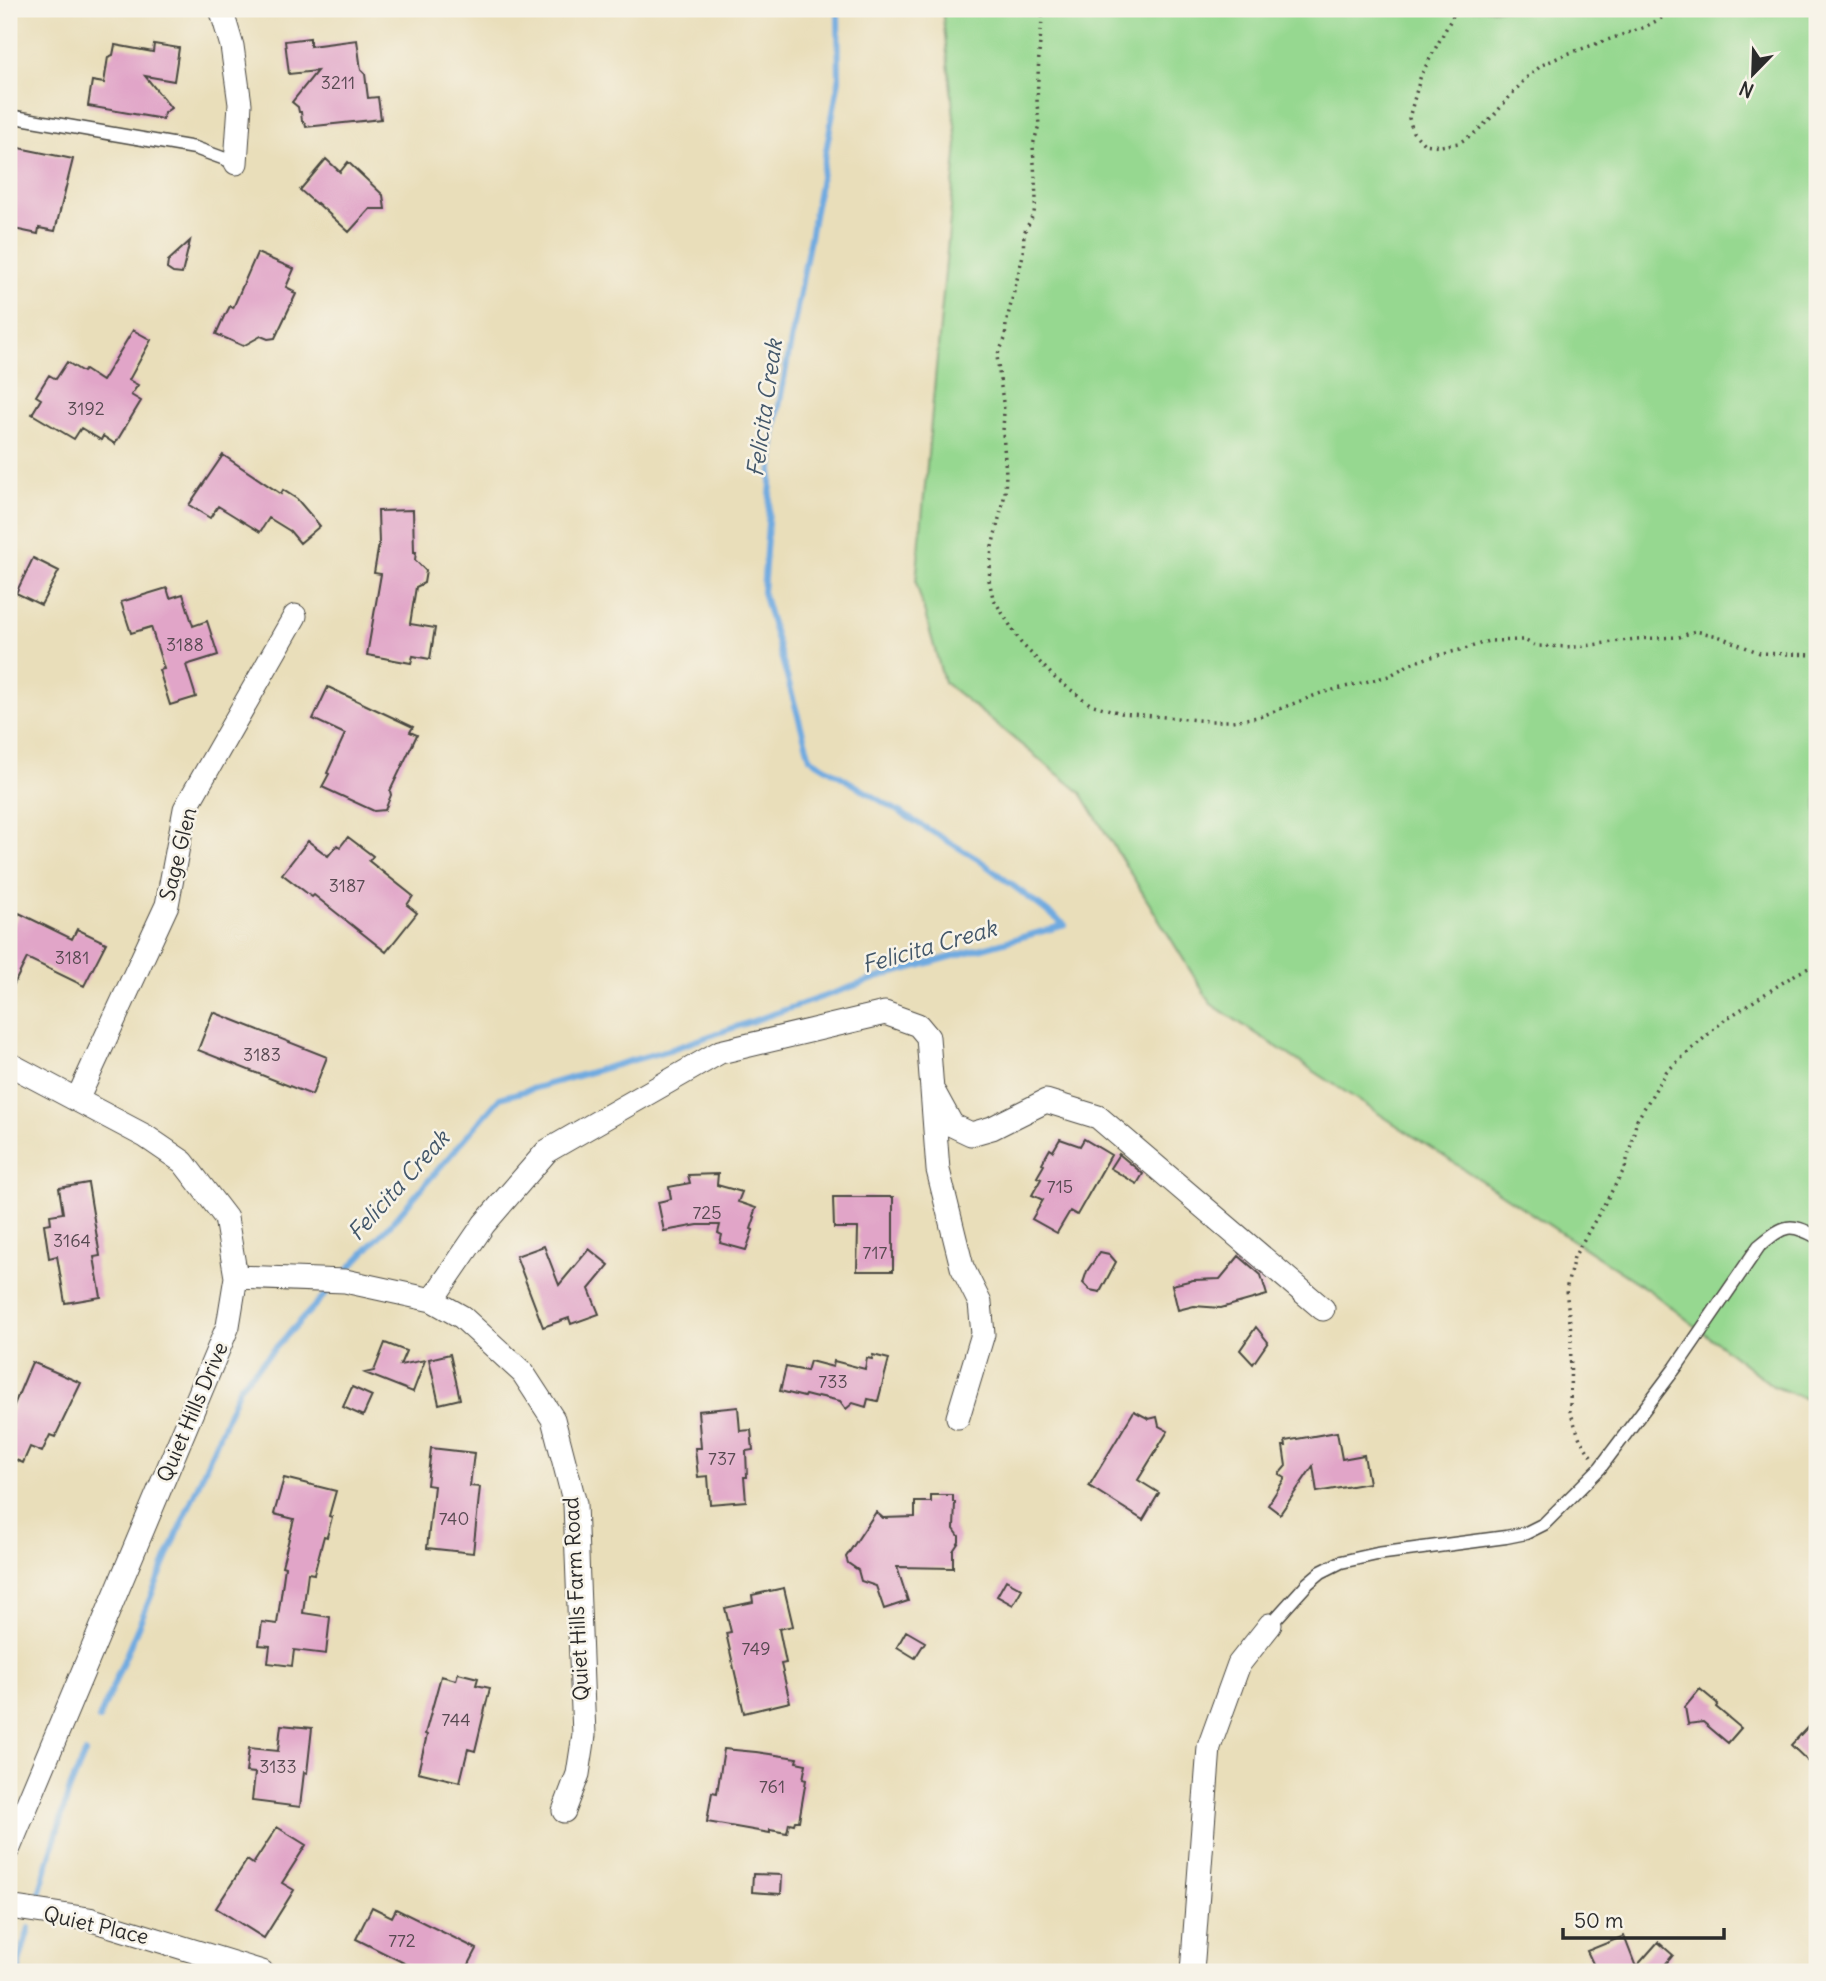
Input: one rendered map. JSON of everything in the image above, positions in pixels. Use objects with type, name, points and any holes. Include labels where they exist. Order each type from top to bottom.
[{"type":"street","points":[[221,9],[232,46],[240,104],[236,163]]},
{"type":"street","name":"Sage Glen","points":[[77,1100],[167,905],[185,809],[295,616]]},
{"type":"street","points":[[432,1300],[484,1224],[547,1152],[720,1052],[885,1013],[918,1025],[928,1037],[937,1170],[962,1267],[981,1303],[984,1335],[958,1417]]},
{"type":"street","name":"Quiet Hills Drive","points":[[9,1064],[145,1136],[183,1161],[226,1218],[236,1278],[228,1326],[9,1848]]},
{"type":"street","points":[[932,1088],[952,1125],[971,1134],[992,1128],[1046,1101],[1098,1117],[1323,1309]]},
{"type":"street","name":"Quiet Hills Farm Road","points":[[236,1278],[345,1281],[432,1300],[462,1317],[523,1373],[553,1419],[575,1504],[584,1735],[578,1774],[564,1811]]},
{"type":"street","points":[[1192,1972],[1209,1746],[1238,1664],[1270,1625]]},
{"type":"street","name":"Quiet Place","points":[[9,1907],[89,1919],[262,1972]]},
{"type":"lane","points":[[9,116],[195,148],[236,163]]},
{"type":"lane","points":[[1270,1625],[1308,1583],[1321,1572],[1341,1562],[1506,1537],[1525,1533],[1544,1524],[1600,1468],[1676,1367],[1759,1246],[1787,1227],[1798,1226],[1817,1237]]},
{"type":"path","points":[[1043,9],[1037,103],[1039,125],[1032,145],[1036,199],[1034,213],[1024,233],[1023,255],[1006,324],[1005,339],[997,356],[1004,410],[1006,474],[1005,494],[992,547],[989,580],[993,598],[1021,643],[1055,678],[1090,704],[1121,713],[1232,721],[1259,716],[1321,693],[1389,676],[1410,664],[1488,641],[1524,640],[1536,646],[1578,647],[1635,639],[1679,637],[1695,631],[1718,636],[1760,653],[1817,655]]},
{"type":"path","points":[[1455,9],[1421,75],[1409,118],[1413,132],[1424,144],[1441,146],[1459,143],[1476,132],[1525,79],[1542,65],[1645,27],[1678,9]]},
{"type":"path","points":[[1600,1468],[1580,1439],[1570,1411],[1571,1331],[1566,1290],[1574,1257],[1625,1168],[1637,1120],[1666,1072],[1723,1021],[1796,974],[1817,964]]},
{"type":"green space","points":[[942,9],[1817,9],[1817,1403],[1773,1386],[1650,1291],[1211,1004],[1081,793],[944,682],[916,582],[957,144]]},
{"type":"building","points":[[310,38],[310,46],[357,40],[368,98],[378,97],[381,119],[306,127],[301,112],[292,102],[317,71],[289,74],[285,41]]},
{"type":"building","points":[[154,44],[179,48],[174,81],[145,76],[171,108],[164,113],[163,119],[88,106],[92,81],[104,83],[108,57],[113,55],[115,45],[153,52]]},
{"type":"building","points":[[9,146],[73,159],[55,231],[39,228],[38,234],[9,228]]},
{"type":"building","points":[[326,159],[340,172],[348,162],[383,195],[385,209],[370,209],[349,232],[300,190]]},
{"type":"building","points":[[190,241],[182,274],[167,269],[168,261]]},
{"type":"building","points":[[257,253],[294,269],[286,287],[296,294],[275,338],[261,336],[243,346],[216,334],[230,306],[233,308]]},
{"type":"building","points":[[133,330],[151,340],[129,380],[138,385],[131,395],[141,401],[115,444],[103,436],[101,440],[81,428],[74,439],[32,414],[41,399],[36,396],[49,375],[56,379],[67,362],[102,381]]},
{"type":"building","points":[[223,455],[281,494],[283,490],[297,499],[320,526],[300,543],[290,531],[269,518],[260,532],[218,506],[210,518],[189,505]]},
{"type":"building","points":[[413,510],[415,560],[426,571],[424,583],[416,587],[410,624],[435,628],[430,659],[413,656],[411,663],[367,655],[381,574],[374,573],[379,544],[378,511]]},
{"type":"building","points":[[33,558],[59,571],[41,605],[16,593]]},
{"type":"building","points":[[167,588],[170,598],[183,594],[193,626],[207,621],[218,655],[186,665],[196,697],[170,705],[159,670],[164,669],[151,627],[131,633],[121,602]]},
{"type":"building","points":[[328,687],[413,727],[410,732],[417,735],[390,791],[385,810],[374,811],[322,787],[345,734],[313,719]]},
{"type":"building","points":[[348,837],[373,856],[369,861],[413,896],[407,905],[417,913],[386,952],[314,895],[312,897],[282,874],[308,841],[328,856]]},
{"type":"building","points":[[19,913],[72,939],[77,929],[106,943],[84,986],[27,958],[9,994],[9,934]]},
{"type":"building","points":[[213,1012],[327,1057],[312,1095],[198,1050]]},
{"type":"building","points":[[1060,1139],[1080,1146],[1084,1139],[1111,1155],[1077,1215],[1070,1211],[1057,1233],[1032,1219],[1043,1200],[1032,1195],[1041,1179],[1037,1177],[1044,1165],[1042,1163]]},
{"type":"building","points":[[1119,1154],[1143,1174],[1137,1184],[1110,1168]]},
{"type":"building","points":[[718,1174],[717,1185],[742,1192],[738,1202],[756,1208],[751,1229],[753,1230],[746,1250],[720,1243],[720,1225],[698,1225],[664,1231],[658,1202],[671,1199],[669,1187],[690,1183],[688,1175]]},
{"type":"building","points":[[88,1183],[100,1256],[94,1257],[101,1297],[65,1303],[57,1256],[49,1258],[44,1224],[51,1223],[50,1215],[63,1213],[59,1188]]},
{"type":"building","points":[[833,1197],[893,1197],[893,1271],[857,1271],[858,1228],[834,1228]]},
{"type":"building","points":[[544,1246],[559,1285],[589,1249],[609,1265],[589,1289],[599,1314],[571,1324],[569,1318],[543,1327],[516,1256]]},
{"type":"building","points":[[1100,1252],[1109,1254],[1116,1262],[1100,1292],[1090,1290],[1083,1283],[1087,1271]]},
{"type":"building","points":[[1239,1256],[1261,1275],[1267,1295],[1221,1308],[1194,1306],[1178,1310],[1172,1285],[1193,1280],[1220,1279]]},
{"type":"building","points":[[1256,1327],[1268,1342],[1253,1364],[1240,1350]]},
{"type":"building","points":[[385,1343],[406,1351],[400,1365],[425,1360],[413,1392],[365,1373],[374,1371]]},
{"type":"building","points":[[450,1354],[460,1399],[439,1404],[429,1359]]},
{"type":"building","points":[[873,1355],[889,1359],[878,1401],[868,1399],[866,1407],[853,1403],[846,1409],[840,1401],[780,1391],[786,1367],[807,1371],[810,1361],[833,1367],[834,1361],[865,1369],[867,1358],[872,1359]]},
{"type":"building","points":[[32,1362],[81,1383],[55,1437],[50,1435],[42,1452],[30,1447],[23,1463],[9,1457],[9,1417]]},
{"type":"building","points":[[352,1387],[372,1396],[363,1416],[343,1407]]},
{"type":"building","points":[[738,1407],[740,1431],[751,1430],[753,1450],[746,1451],[746,1501],[710,1504],[708,1476],[698,1477],[695,1448],[701,1448],[698,1411]]},
{"type":"building","points":[[1134,1411],[1149,1419],[1157,1417],[1159,1426],[1168,1431],[1138,1480],[1159,1493],[1143,1520],[1089,1486]]},
{"type":"building","points":[[1337,1432],[1342,1459],[1364,1455],[1369,1483],[1317,1492],[1313,1466],[1280,1514],[1268,1505],[1285,1478],[1279,1474],[1286,1466],[1283,1446],[1286,1446],[1285,1441]]},
{"type":"building","points":[[431,1448],[474,1453],[470,1486],[480,1487],[473,1553],[427,1548],[434,1486],[427,1485]]},
{"type":"building","points":[[284,1478],[336,1491],[327,1537],[324,1536],[314,1574],[308,1573],[303,1613],[330,1617],[326,1654],[294,1650],[292,1666],[268,1663],[270,1646],[259,1645],[262,1622],[277,1624],[285,1567],[282,1566],[294,1519],[274,1514]]},
{"type":"building","points":[[931,1495],[953,1495],[954,1529],[959,1536],[959,1542],[953,1551],[953,1568],[897,1567],[908,1601],[884,1609],[876,1586],[861,1581],[858,1570],[848,1563],[846,1557],[876,1512],[883,1518],[915,1517],[915,1502],[931,1502]]},
{"type":"building","points":[[1006,1580],[1022,1589],[1013,1605],[997,1596]]},
{"type":"building","points":[[784,1588],[793,1626],[779,1629],[786,1663],[781,1664],[790,1702],[744,1713],[726,1633],[731,1632],[725,1608],[753,1602],[752,1595]]},
{"type":"building","points":[[906,1631],[925,1642],[915,1658],[897,1647]]},
{"type":"building","points":[[458,1673],[478,1678],[476,1685],[490,1688],[475,1751],[468,1749],[460,1782],[418,1772],[441,1676],[456,1680]]},
{"type":"building","points":[[1700,1689],[1741,1728],[1728,1743],[1703,1722],[1688,1724],[1685,1707]]},
{"type":"building","points":[[1817,1717],[1817,1770],[1791,1745]]},
{"type":"building","points":[[281,1725],[312,1728],[300,1807],[252,1801],[255,1773],[246,1772],[249,1748],[278,1751]]},
{"type":"building","points":[[724,1749],[797,1758],[796,1762],[806,1764],[799,1821],[789,1823],[787,1833],[770,1830],[770,1833],[707,1822],[712,1792],[717,1793]]},
{"type":"building","points":[[277,1827],[306,1845],[282,1883],[294,1890],[264,1938],[216,1908],[247,1860],[253,1864]]},
{"type":"building","points":[[753,1874],[782,1875],[781,1894],[752,1892]]},
{"type":"building","points":[[372,1907],[392,1917],[396,1909],[477,1949],[465,1972],[422,1972],[356,1939]]},
{"type":"building","points":[[1624,1936],[1636,1967],[1658,1942],[1673,1955],[1659,1972],[1597,1972],[1587,1951]]},
{"type":"waterway","name":"Felicita Creak","points":[[343,1275],[500,1098],[672,1049],[886,975],[1065,925],[979,860],[810,758],[763,592],[775,428],[839,80],[838,9]]},
{"type":"waterway","name":"Felicita Creak","points":[[99,1719],[240,1386],[333,1286]]},
{"type":"waterway","name":"Felicita Creak","points":[[39,1894],[69,1791],[85,1753]]},
{"type":"waterway","name":"Felicita Creak","points":[[19,1972],[29,1928]]}]
